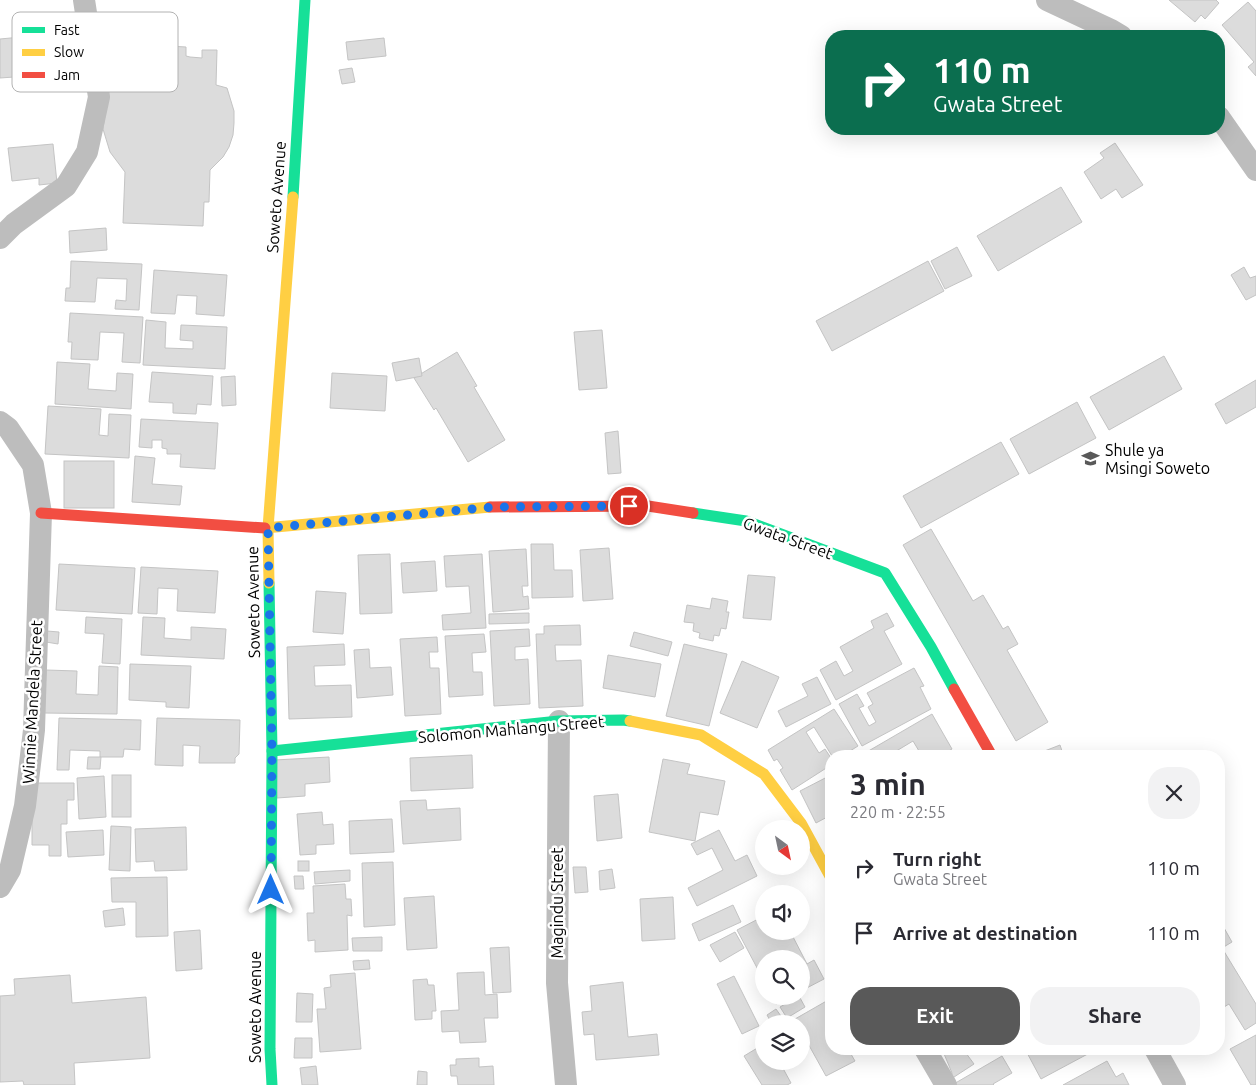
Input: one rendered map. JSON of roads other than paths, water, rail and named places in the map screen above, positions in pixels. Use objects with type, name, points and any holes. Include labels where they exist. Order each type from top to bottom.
[{"type":"street","name":"Soweto Avenue","points":[[272,1085],[270,1049],[272,751],[268,528],[293,194],[305,0]]},
{"type":"street","points":[[1047,0],[1112,30]]},
{"type":"street","points":[[0,238],[14,224],[66,186],[87,152],[99,97],[98,92]]},
{"type":"street","points":[[1225,125],[1256,170]]},
{"type":"street","name":"Winnie Mandela Street","points":[[0,406],[4,425],[33,465],[41,513],[34,730],[25,806],[10,870],[0,887]]},
{"type":"street","name":"Gwata Street","points":[[268,528],[494,507],[648,506],[746,521],[885,573],[932,647],[989,750]]},
{"type":"street","points":[[41,513],[268,528]]},
{"type":"street","name":"Solomon Mahlangu Street","points":[[272,751],[559,721],[623,720],[700,735],[764,774],[801,824],[825,867]]},
{"type":"street","name":"Magindu Street","points":[[559,721],[557,983],[566,1085]]},
{"type":"street","points":[[929,1055],[946,1085]]},
{"type":"street","points":[[1158,1055],[1175,1085]]},
{"type":"place","name":"Shule ya Msingi Soweto","points":[[1091,459]]}]
